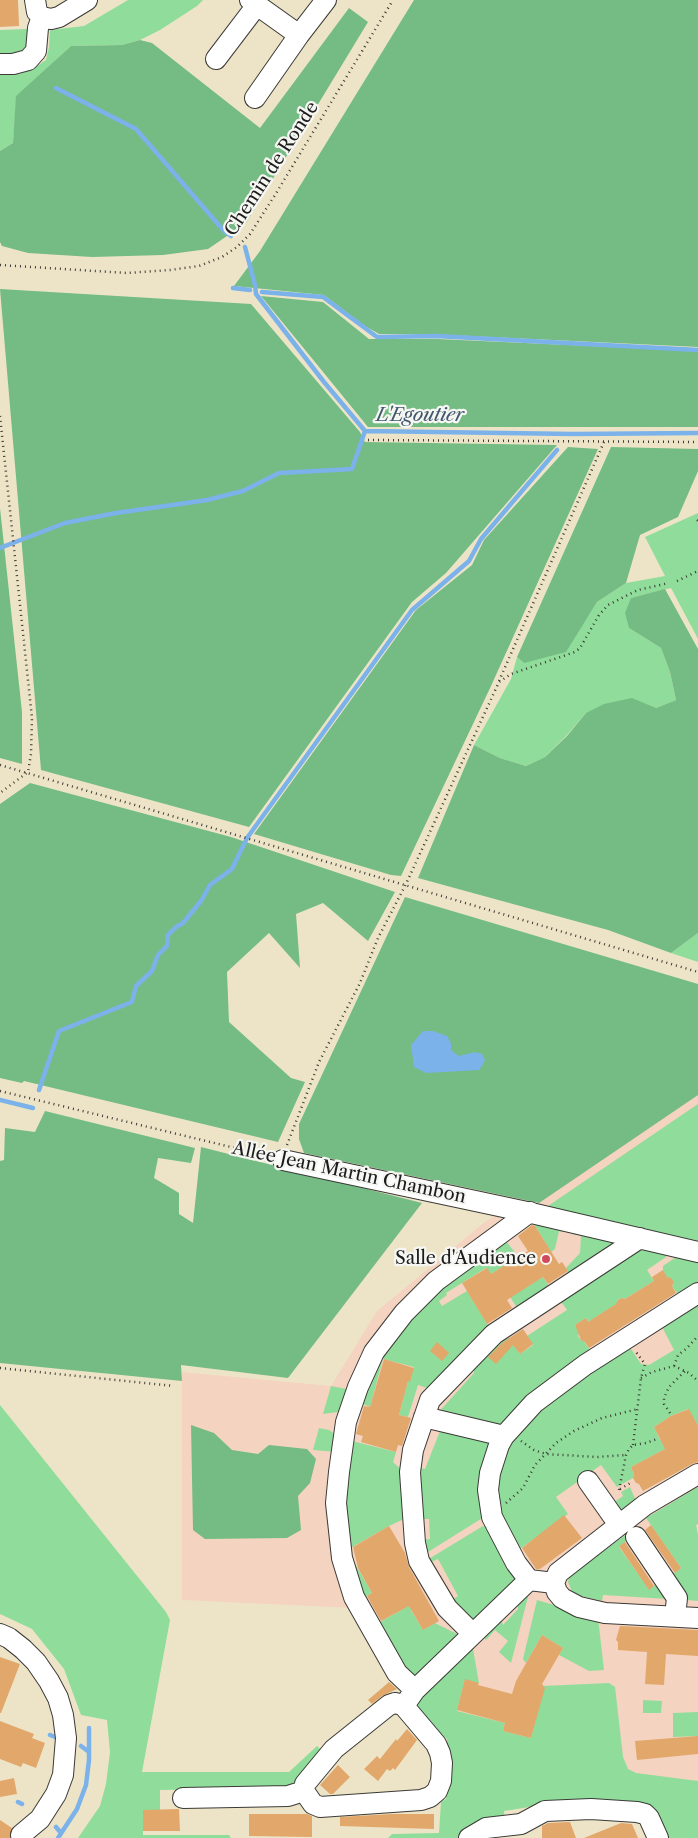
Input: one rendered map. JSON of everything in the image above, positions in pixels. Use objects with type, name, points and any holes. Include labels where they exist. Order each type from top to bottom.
[{"type":"street","points":[[39,9],[51,19],[87,0]]},
{"type":"street","points":[[255,98],[298,35],[326,0]]},
{"type":"street","points":[[216,59],[254,2],[298,35]]},
{"type":"street","points":[[0,64],[13,64],[28,60],[36,51],[39,9]]},
{"type":"street","name":"Allée Jean Martin Chambon","points":[[283,1160],[530,1212],[698,1252]]},
{"type":"street","points":[[415,1690],[397,1673],[354,1597],[342,1558],[336,1503],[346,1422],[358,1387],[374,1352],[404,1313],[436,1281],[530,1212]]},
{"type":"street","points":[[472,1633],[446,1608],[419,1561],[414,1543],[410,1472],[413,1450],[430,1400],[494,1334],[640,1238]]},
{"type":"street","points":[[554,1583],[529,1580],[516,1563],[492,1516],[488,1490],[490,1473],[496,1452],[507,1432],[534,1404],[585,1365],[698,1293]]},
{"type":"street","points":[[424,1418],[507,1432]]},
{"type":"street","points":[[698,1474],[645,1505],[558,1572],[554,1583],[557,1592],[562,1598],[579,1607],[605,1613],[698,1618]]},
{"type":"street","points":[[588,1481],[619,1526]]},
{"type":"street","points":[[636,1537],[677,1598],[675,1616]]},
{"type":"street","points":[[403,1705],[415,1690],[472,1633],[529,1580]]},
{"type":"street","points":[[0,1634],[9,1638],[36,1662],[49,1681],[58,1698],[63,1715],[66,1738],[66,1757],[60,1781],[43,1803],[40,1819],[21,1835]]},
{"type":"street","points":[[396,1703],[403,1705],[436,1744],[440,1753],[442,1763],[441,1781],[437,1791],[430,1797],[422,1800],[320,1807],[313,1804],[304,1791],[305,1784],[334,1749],[389,1705],[396,1703]]},
{"type":"street","points":[[183,1798],[288,1796],[304,1791]]},
{"type":"street","points":[[469,1838],[486,1828],[521,1824],[545,1811],[591,1809],[645,1814],[650,1818],[658,1838]]},
{"type":"path","name":"Chemin de Ronde","points":[[0,265],[127,273],[170,270],[199,266],[222,257],[237,247],[250,234],[275,195],[393,0]]},
{"type":"path","points":[[0,416],[32,718],[31,754],[28,772],[0,793]]},
{"type":"path","points":[[368,440],[698,442]]},
{"type":"path","points":[[283,1160],[289,1137],[319,1062],[360,983],[378,938],[406,884],[499,682],[604,442]]},
{"type":"path","points":[[677,581],[698,571]]},
{"type":"path","points":[[499,682],[511,674],[575,652],[580,648],[599,615],[608,605],[638,590],[669,583]]},
{"type":"path","points":[[0,765],[698,972]]},
{"type":"path","name":"Allée Jean Martin Chambon","points":[[0,1091],[283,1160]]},
{"type":"path","points":[[674,1366],[678,1355],[698,1336]]},
{"type":"path","points":[[619,1490],[626,1455],[634,1445],[645,1364],[627,1338]]},
{"type":"path","points":[[642,1378],[652,1372],[674,1366],[685,1371],[698,1381]]},
{"type":"path","points":[[0,1368],[174,1386]]},
{"type":"path","points":[[670,1413],[664,1404],[664,1398],[669,1387],[685,1371]]},
{"type":"path","points":[[492,1516],[523,1488],[535,1464],[556,1443],[574,1431],[602,1418],[638,1409]]},
{"type":"path","points":[[507,1432],[523,1444],[546,1454],[596,1457],[626,1455]]},
{"type":"path","points":[[634,1445],[657,1439]]},
{"type":"shaded area","points":[[698,1086],[698,1799],[446,1800],[447,1739],[418,1715],[354,1608],[182,1600],[182,1372],[331,1386],[377,1311],[486,1221],[538,1190]]},
{"type":"green space","points":[[128,0],[203,0],[160,30],[140,40],[122,45],[71,46],[17,96],[13,143],[0,151],[0,73],[20,74],[46,60],[50,30],[84,26]]},
{"type":"green space","points":[[414,0],[698,0],[698,347],[428,334],[379,334],[365,326],[324,295],[234,286],[260,251]]},
{"type":"green space","points":[[349,8],[368,22],[246,223],[208,249],[163,255],[92,257],[28,253],[2,246],[0,242],[0,151],[13,143],[16,96],[71,46],[122,45],[140,40],[152,43],[260,128]]},
{"type":"green space","points":[[27,29],[27,45],[23,51],[0,54],[0,30]]},
{"type":"green space","points":[[0,289],[251,304],[360,432],[365,442],[557,445],[446,573],[412,602],[249,827],[41,770]]},
{"type":"green space","points":[[261,296],[323,302],[369,339],[438,339],[698,351],[698,427],[368,427]]},
{"type":"green space","points":[[568,447],[598,449],[491,686],[401,876],[391,875],[254,834],[416,610],[472,565],[484,540]]},
{"type":"green space","points":[[611,447],[698,449],[698,471],[678,517],[640,535],[626,583],[597,602],[566,652],[524,663],[517,657]]},
{"type":"green space","points":[[0,508],[22,712],[22,764],[0,758]]},
{"type":"green space","points":[[698,513],[698,639],[671,588],[631,598],[629,628],[661,648],[670,672],[676,700],[656,708],[586,713],[545,757],[526,766],[500,758],[474,745],[511,679],[517,657],[524,663],[584,622],[597,602],[626,583],[665,576],[645,537]]},
{"type":"green space","points":[[665,589],[698,649],[698,933],[671,953],[608,930],[418,878],[474,745],[500,758],[526,766],[545,757],[567,736],[586,713],[604,704],[632,698],[656,708],[676,700],[670,672],[661,648],[629,628],[625,613],[631,598]]},
{"type":"green space","points":[[30,783],[231,837],[395,892],[368,941],[323,903],[296,914],[300,968],[269,933],[227,972],[229,1022],[291,1078],[305,1082],[278,1142],[24,1081],[22,1083],[0,1078],[0,804]]},
{"type":"green space","points":[[405,897],[698,984],[698,1095],[539,1203],[304,1153],[299,1139],[299,1124]]},
{"type":"green space","points":[[698,933],[698,962],[671,953]]},
{"type":"green space","points":[[698,1104],[698,1242],[545,1208]]},
{"type":"green space","points":[[45,1111],[195,1148],[191,1163],[158,1158],[154,1178],[179,1193],[179,1214],[193,1223],[201,1147],[422,1203],[288,1378],[181,1365],[182,1381],[0,1363],[0,1161],[4,1160],[5,1128],[35,1132]]},
{"type":"green space","points":[[534,1224],[564,1225],[563,1232],[559,1231],[555,1249],[551,1252]]},
{"type":"green space","points":[[573,1227],[619,1243],[570,1275],[566,1268],[580,1253],[581,1236],[572,1234]]},
{"type":"green space","points":[[504,1239],[519,1257],[491,1274],[486,1268],[446,1293],[447,1295],[439,1301],[442,1306],[467,1291],[489,1327],[433,1390],[418,1385],[408,1417],[399,1415],[408,1381],[410,1381],[414,1367],[383,1359],[370,1407],[358,1402],[378,1355],[444,1282]]},
{"type":"green space","points":[[643,1245],[667,1250],[666,1257],[647,1270],[654,1281],[625,1299],[618,1300],[617,1304],[588,1322],[586,1318],[575,1325],[579,1333],[578,1336],[592,1353],[499,1428],[437,1414],[474,1373],[474,1365],[506,1335],[520,1354],[533,1345],[527,1336],[567,1310],[557,1296]]},
{"type":"green space","points":[[682,1253],[698,1255],[698,1287],[686,1294],[677,1293],[672,1286],[674,1282],[667,1278],[663,1270],[663,1266]]},
{"type":"green space","points":[[543,1277],[550,1288],[518,1309],[510,1297]]},
{"type":"green space","points":[[698,1300],[698,1431],[688,1409],[671,1416],[654,1427],[660,1440],[671,1446],[631,1467],[634,1474],[633,1478],[617,1487],[601,1465],[556,1497],[568,1514],[520,1549],[503,1522],[497,1499],[498,1476],[506,1451],[515,1435],[530,1417],[627,1343],[641,1364],[649,1365],[674,1350],[660,1323]]},
{"type":"green space","points":[[331,1386],[352,1390],[344,1407],[338,1412],[323,1414]]},
{"type":"green space","points":[[0,1405],[166,1612],[170,1620],[142,1772],[289,1772],[317,1746],[326,1754],[302,1780],[290,1786],[275,1788],[160,1790],[160,1810],[143,1810],[143,1835],[229,1835],[231,1838],[78,1838],[100,1806],[106,1784],[110,1752],[107,1720],[81,1715],[64,1669],[32,1629],[0,1614]]},
{"type":"green space","points":[[191,1425],[214,1433],[232,1450],[258,1454],[269,1445],[307,1449],[316,1459],[310,1483],[298,1496],[301,1530],[287,1538],[205,1539],[193,1530]]},
{"type":"green space","points":[[442,1426],[489,1438],[493,1446],[484,1517],[428,1552],[422,1548],[421,1540],[430,1539],[429,1519],[420,1519],[417,1467],[425,1469]]},
{"type":"green space","points":[[319,1428],[333,1433],[337,1440],[337,1452],[313,1450]]},
{"type":"green space","points":[[348,1440],[396,1452],[393,1462],[406,1474],[404,1519],[347,1550],[372,1593],[365,1597],[345,1551],[342,1507]]},
{"type":"green space","points":[[630,1487],[636,1501],[622,1514],[610,1505],[623,1496],[621,1492]]},
{"type":"green space","points":[[698,1487],[698,1524],[696,1525],[698,1535],[698,1601],[687,1600],[670,1576],[681,1568],[646,1518]]},
{"type":"green space","points":[[483,1526],[490,1528],[518,1582],[476,1623],[449,1602],[458,1596],[438,1559],[429,1563],[427,1560]]},
{"type":"green space","points":[[625,1535],[628,1540],[619,1547],[649,1589],[660,1582],[668,1599],[603,1595],[602,1601],[573,1594],[568,1582],[569,1577]]},
{"type":"green space","points":[[521,1593],[528,1597],[511,1663],[499,1652],[508,1641],[495,1630],[486,1640],[479,1632],[499,1614],[503,1625],[518,1609],[516,1598]]},
{"type":"green space","points":[[366,1598],[380,1622],[412,1604],[411,1610],[423,1630],[435,1623],[459,1635],[417,1677],[409,1675],[377,1624]]},
{"type":"green space","points":[[537,1600],[598,1618],[604,1670],[589,1671],[559,1655],[563,1648],[542,1635],[526,1663],[523,1659]]},
{"type":"green space","points":[[467,1646],[473,1649],[479,1683],[465,1680],[457,1711],[505,1723],[503,1731],[531,1738],[543,1686],[609,1683],[615,1687],[623,1757],[628,1769],[636,1773],[698,1781],[698,1838],[661,1838],[652,1816],[536,1806],[504,1811],[505,1820],[461,1838],[388,1838],[392,1834],[439,1833],[441,1802],[446,1799],[447,1739],[418,1715],[415,1699]]},
{"type":"green space","points":[[643,1700],[662,1701],[661,1713],[643,1713]]},
{"type":"green space","points":[[698,1712],[698,1736],[673,1737],[673,1713]]},
{"type":"water","points":[[423,1031],[433,1031],[447,1036],[451,1043],[451,1050],[459,1056],[475,1052],[482,1054],[485,1060],[482,1066],[479,1070],[426,1073],[414,1067],[411,1045]]},
{"type":"building","points":[[0,0],[18,0],[19,26],[0,27]]},
{"type":"building","points":[[532,1225],[535,1226],[559,1264],[562,1262],[568,1271],[548,1284],[543,1277],[507,1300],[512,1308],[487,1324],[462,1283],[487,1268],[491,1274],[528,1251],[518,1236]]},
{"type":"building","points":[[663,1270],[667,1277],[671,1278],[674,1282],[672,1286],[676,1293],[589,1348],[581,1340],[575,1325],[586,1318],[588,1322],[616,1304],[618,1300],[625,1299],[654,1281],[652,1277]]},
{"type":"building","points":[[523,1329],[533,1344],[520,1354],[513,1345],[496,1364],[488,1357],[502,1343]]},
{"type":"building","points":[[437,1342],[449,1353],[442,1361],[430,1351]]},
{"type":"building","points":[[384,1359],[414,1368],[410,1382],[408,1381],[399,1415],[411,1418],[402,1446],[398,1445],[396,1452],[361,1442],[363,1436],[356,1434],[364,1406],[370,1407]]},
{"type":"building","points":[[689,1409],[698,1426],[698,1462],[643,1491],[633,1478],[634,1474],[631,1467],[665,1449],[654,1427],[671,1416]]},
{"type":"building","points":[[564,1515],[582,1538],[540,1569],[536,1569],[522,1548]]},
{"type":"building","points":[[651,1525],[681,1568],[675,1573],[645,1530]]},
{"type":"building","points":[[389,1526],[405,1553],[409,1567],[439,1621],[423,1630],[409,1606],[381,1621],[367,1596],[372,1593],[358,1568],[353,1547]]},
{"type":"building","points":[[625,1542],[654,1586],[649,1590],[619,1546]]},
{"type":"building","points":[[620,1626],[698,1630],[698,1656],[666,1654],[664,1685],[645,1684],[647,1652],[618,1650],[618,1642],[616,1640]]},
{"type":"building","points":[[542,1635],[563,1648],[542,1684],[545,1688],[531,1738],[503,1731],[505,1723],[457,1710],[465,1679],[479,1683],[478,1685],[512,1694],[516,1681]]},
{"type":"building","points":[[0,1657],[20,1664],[1,1713],[0,1713]]},
{"type":"building","points":[[389,1682],[397,1689],[382,1696],[372,1704],[368,1700]]},
{"type":"building","points":[[0,1721],[34,1734],[32,1738],[45,1743],[36,1768],[23,1763],[21,1767],[0,1759]]},
{"type":"building","points":[[407,1729],[417,1740],[395,1770],[393,1768],[390,1771],[387,1769],[378,1781],[364,1769],[377,1756],[380,1759]]},
{"type":"building","points":[[698,1736],[698,1754],[637,1760],[635,1741]]},
{"type":"building","points":[[338,1765],[350,1777],[333,1794],[330,1794],[320,1785]]},
{"type":"building","points":[[14,1778],[17,1794],[0,1797],[0,1781]]},
{"type":"building","points":[[179,1809],[180,1831],[143,1831],[143,1810]]},
{"type":"building","points":[[249,1814],[307,1814],[312,1816],[312,1837],[249,1836]]},
{"type":"building","points":[[434,1814],[434,1829],[340,1826],[340,1817]]},
{"type":"building","points":[[0,1820],[12,1828],[10,1838],[0,1838]]},
{"type":"building","points":[[570,1822],[576,1838],[542,1838],[542,1826],[548,1823]]},
{"type":"building","points":[[621,1823],[632,1824],[638,1838],[584,1838]]},
{"type":"waterway","name":"L'Egoutier","points":[[56,88],[136,129],[224,231],[231,236]]},
{"type":"waterway","name":"L'Egoutier","points":[[245,247],[256,294],[324,382],[365,431],[573,434],[698,433]]},
{"type":"waterway","points":[[233,288],[250,290]]},
{"type":"waterway","points":[[262,292],[323,297],[377,337],[436,336],[698,350]]},
{"type":"waterway","points":[[0,548],[65,523],[116,513],[207,500],[243,491],[279,473],[352,469],[365,431]]},
{"type":"waterway","points":[[39,1090],[59,1031],[132,1002],[136,986],[152,971],[158,955],[167,946],[168,935],[183,923],[201,901],[210,885],[232,869],[247,838],[412,610],[469,561],[481,539],[557,450]]},
{"type":"waterway","points":[[0,1100],[33,1108]]},
{"type":"waterway","points":[[58,1838],[77,1809],[86,1785],[89,1760],[89,1728]]},
{"type":"waterway","points":[[50,1735],[55,1737]]},
{"type":"waterway","points":[[81,1746],[89,1752]]},
{"type":"waterway","points":[[18,1802],[22,1804]]},
{"type":"waterway","points":[[56,1827],[61,1833]]},
{"type":"place","name":"Salle d'Audience","points":[[546,1259]]}]
